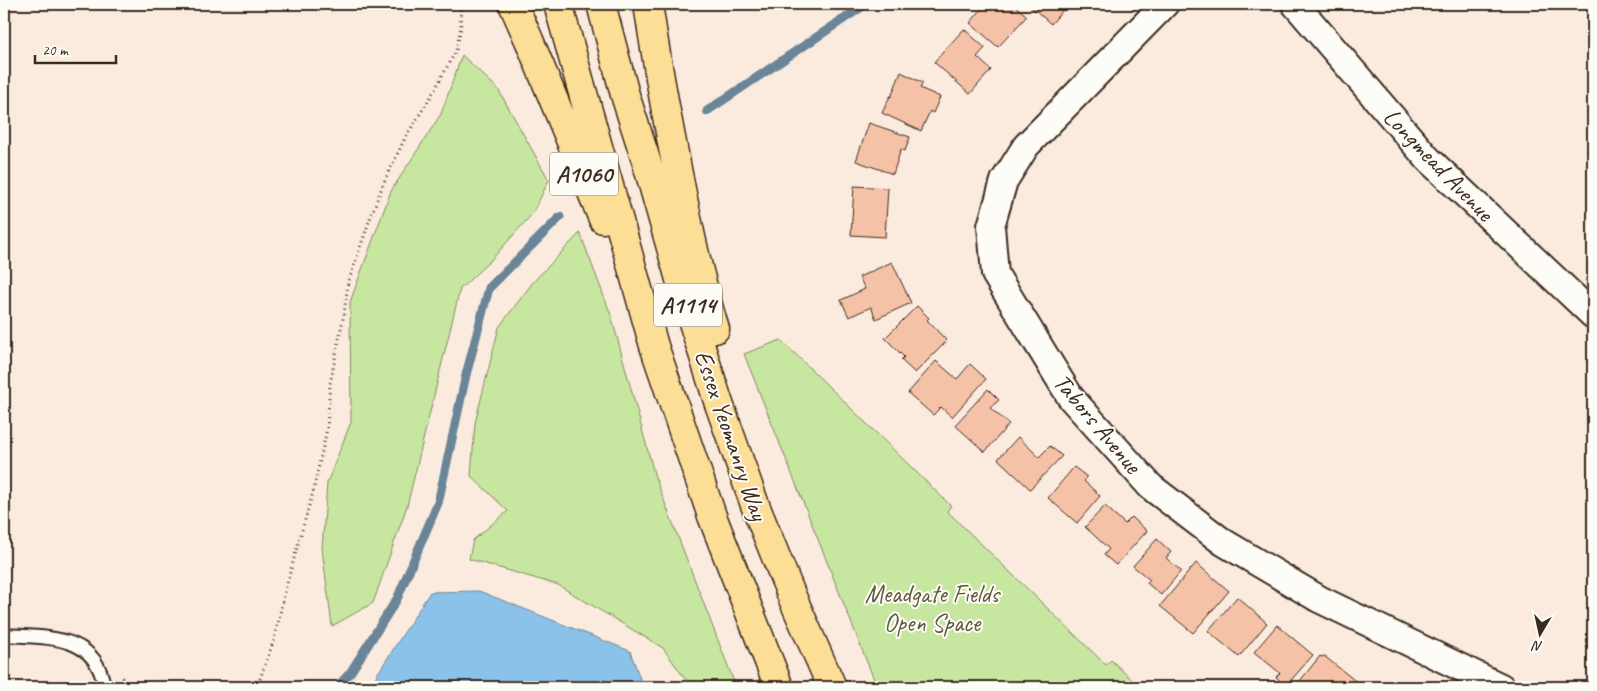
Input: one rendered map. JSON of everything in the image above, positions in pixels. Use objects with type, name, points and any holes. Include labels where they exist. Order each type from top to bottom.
[{"type":"main road","name":"A1060","points":[[512,4],[529,40],[654,346]]},
{"type":"main road","name":"Essex Yeomanry Way","points":[[558,4],[654,346],[712,516],[779,687]]},
{"type":"main road","name":"Essex Yeomanry Way","points":[[601,4],[625,95],[712,382],[756,506],[793,599],[832,687]]},
{"type":"main road","name":"A1114","points":[[648,4],[684,204],[704,294],[743,419],[793,599]]},
{"type":"street","name":"Tabors Avenue","points":[[1165,4],[1026,146],[1004,181],[991,226],[995,274],[1071,398],[1151,486],[1223,542],[1319,599],[1501,687]]},
{"type":"street","name":"Longmead Avenue","points":[[1307,8],[1428,159],[1593,315]]},
{"type":"lane","points":[[4,635],[56,639],[79,646],[94,658],[102,673],[104,687]]},
{"type":"path","points":[[254,687],[260,679],[274,640],[287,583],[313,492],[327,429],[330,384],[344,314],[348,283],[384,182],[405,138],[456,51],[462,27],[460,4]]},
{"type":"green space","points":[[462,55],[498,89],[549,180],[533,213],[492,259],[460,289],[407,506],[373,603],[332,626],[322,549],[327,483],[351,422],[350,302],[391,191],[441,114]]},
{"type":"green space","points":[[580,233],[611,315],[655,477],[736,687],[691,687],[663,648],[558,585],[469,559],[473,540],[508,511],[471,476],[475,423],[499,327],[534,281]]},
{"type":"green space","name":"Meadgate Fields Open Space","points":[[781,340],[951,506],[947,511],[1106,665],[1111,660],[1140,687],[877,687],[744,354]]},
{"type":"water","points":[[479,591],[630,651],[643,687],[369,687],[430,592]]},
{"type":"building","points":[[986,4],[1013,4],[1027,16],[998,47],[970,23]]},
{"type":"building","points":[[1028,4],[1057,4],[1063,10],[1051,24]]},
{"type":"building","points":[[964,29],[985,48],[977,57],[991,70],[970,94],[934,62]]},
{"type":"building","points":[[901,72],[923,83],[920,88],[940,97],[933,113],[930,111],[921,131],[882,113]]},
{"type":"building","points":[[869,123],[910,137],[905,151],[901,149],[893,174],[856,161]]},
{"type":"building","points":[[854,186],[888,188],[885,237],[851,235]]},
{"type":"building","points":[[892,262],[911,303],[876,319],[871,307],[849,317],[841,300],[865,289],[859,277]]},
{"type":"building","points":[[917,306],[929,318],[927,320],[947,341],[915,373],[901,360],[904,357],[885,338]]},
{"type":"building","points":[[936,361],[957,379],[970,364],[986,379],[952,417],[941,407],[933,415],[908,393]]},
{"type":"building","points":[[988,389],[999,400],[990,408],[1009,424],[985,452],[955,425]]},
{"type":"building","points":[[1018,437],[1039,457],[1050,446],[1062,456],[1030,489],[998,459]]},
{"type":"building","points":[[1074,467],[1087,477],[1084,481],[1100,496],[1077,523],[1048,498]]},
{"type":"building","points":[[1105,506],[1125,524],[1132,517],[1147,531],[1116,565],[1104,555],[1109,549],[1085,527]]},
{"type":"building","points":[[1157,539],[1171,552],[1166,558],[1181,571],[1161,595],[1147,583],[1150,580],[1133,566]]},
{"type":"building","points":[[1196,563],[1229,591],[1193,633],[1160,606]]},
{"type":"building","points":[[1237,597],[1267,623],[1239,657],[1208,631]]},
{"type":"building","points":[[1277,625],[1313,655],[1286,686],[1276,677],[1280,673],[1254,652]]},
{"type":"building","points":[[1320,656],[1324,656],[1358,683],[1355,687],[1295,687]]},
{"type":"waterway","points":[[707,111],[866,4]]},
{"type":"waterway","points":[[337,687],[350,673],[397,599],[438,503],[466,375],[489,288],[560,217]]}]
